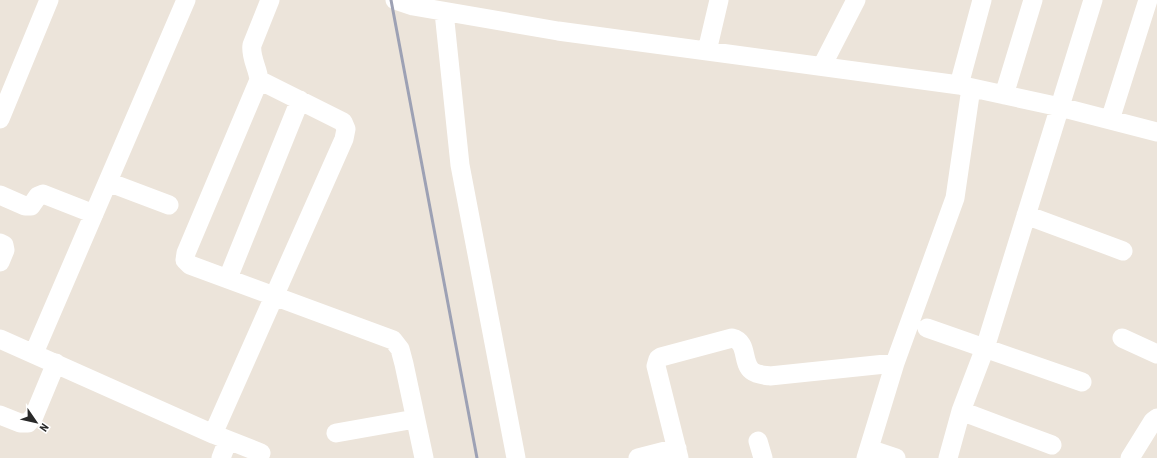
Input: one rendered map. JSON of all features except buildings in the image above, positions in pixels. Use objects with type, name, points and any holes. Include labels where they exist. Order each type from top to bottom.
[{"type":"street","points":[[0,119],[49,0]]},
{"type":"street","points":[[34,353],[186,0]]},
{"type":"street","points":[[270,0],[251,51],[259,80],[186,253],[186,260],[190,265],[393,340],[400,349],[402,356],[424,458]]},
{"type":"street","points":[[395,0],[413,6],[444,12],[558,31],[965,86],[1060,107],[1110,120],[1155,127]]},
{"type":"street","points":[[707,51],[717,0]]},
{"type":"street","points":[[822,66],[856,0]]},
{"type":"street","points":[[896,458],[868,453],[895,364],[955,198],[965,86],[982,0]]},
{"type":"street","points":[[1004,95],[1033,0]]},
{"type":"street","points":[[948,458],[961,411],[985,348],[1093,0]]},
{"type":"street","points":[[1110,120],[1148,0]]},
{"type":"street","points":[[444,12],[459,158],[516,458]]},
{"type":"street","points":[[221,458],[221,437],[274,296],[344,139],[346,129],[343,122],[259,80]]},
{"type":"street","points":[[228,278],[300,100]]},
{"type":"street","points":[[108,182],[170,205]]},
{"type":"street","points":[[0,195],[25,206],[31,206],[38,196],[43,194],[94,214]]},
{"type":"street","points":[[1026,215],[1123,251]]},
{"type":"street","points":[[0,243],[4,245],[5,250],[0,262]]},
{"type":"street","points":[[927,328],[1082,382]]},
{"type":"street","points":[[638,458],[678,453],[656,366],[658,359],[661,357],[732,338],[738,339],[741,343],[748,367],[753,372],[760,375],[770,376],[895,364]]},
{"type":"street","points":[[1122,338],[1157,354]]},
{"type":"street","points":[[0,339],[221,437],[261,453]]},
{"type":"street","points":[[0,415],[20,423],[28,423],[34,416],[56,363]]},
{"type":"street","points":[[961,411],[1052,445]]},
{"type":"street","points":[[1130,458],[1153,421],[1157,418]]},
{"type":"street","points":[[336,433],[415,419]]},
{"type":"railway","points":[[391,0],[477,458]]}]
